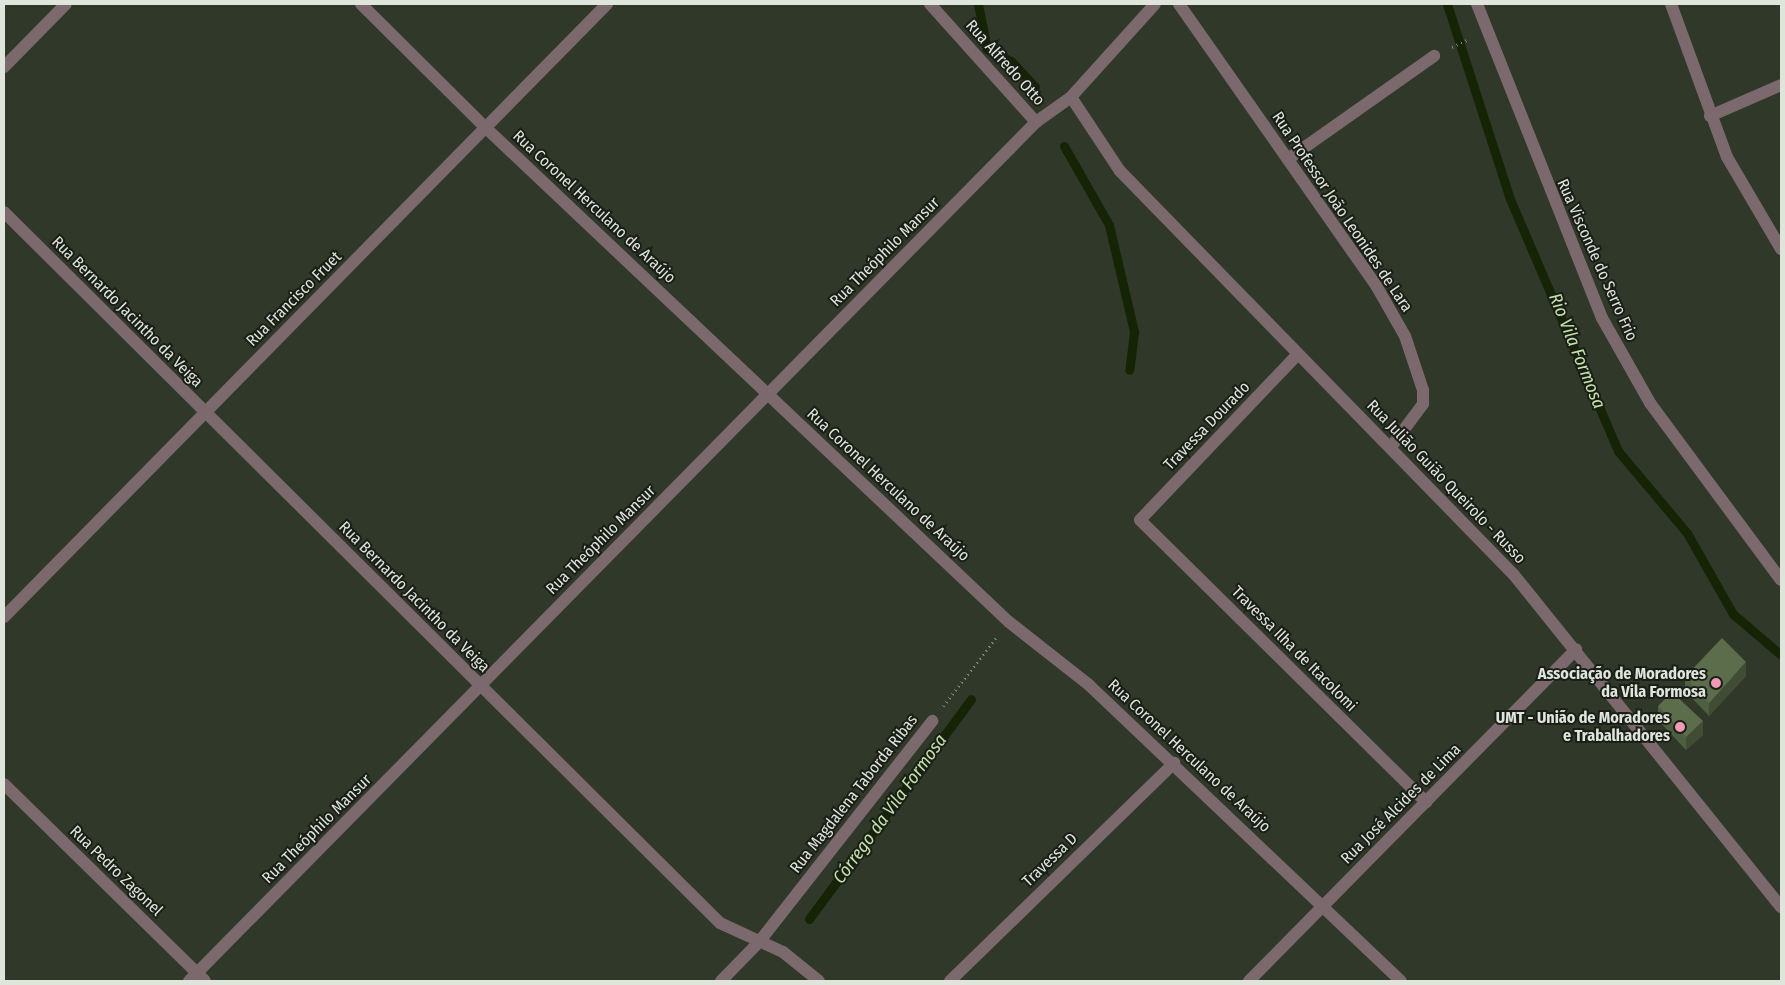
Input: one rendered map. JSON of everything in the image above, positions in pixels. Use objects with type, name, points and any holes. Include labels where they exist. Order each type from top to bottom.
[{"type":"street","points":[[4,67],[66,4]]},
{"type":"street","name":"Rua Coronel Herculano de Araújo","points":[[361,4],[486,128],[1009,622],[1089,684],[1324,905],[1401,981]]},
{"type":"street","name":"Rua Francisco Fruet","points":[[4,617],[608,4]]},
{"type":"street","name":"Rua Alfredo Otto","points":[[930,4],[1039,120]]},
{"type":"street","name":"Rua Theóphilo Mansur","points":[[197,979],[480,685],[1039,120],[1066,100],[1155,4]]},
{"type":"street","name":"Rua Professor João Leonides de Lara","points":[[1179,4],[1377,287],[1415,362],[1423,404],[1391,447]]},
{"type":"street","name":"Rua Visconde do Serro Frio","points":[[1477,4],[1485,32],[1588,288],[1625,361],[1676,441],[1781,580]]},
{"type":"street","points":[[1671,4],[1710,116],[1743,188],[1781,249]]},
{"type":"street","points":[[1288,159],[1434,56]]},
{"type":"street","points":[[1710,116],[1781,85]]},
{"type":"street","name":"Rua Julião Guião Queirolo - Russo","points":[[1066,100],[1112,162],[1514,575],[1576,649],[1781,907]]},
{"type":"street","name":"Rua Bernardo Jacintho da Veiga","points":[[4,212],[720,922],[783,952],[819,981]]},
{"type":"street","name":"Travessa Dourado","points":[[1140,520],[1298,354]]},
{"type":"street","name":"Travessa Ilha de Itacolomi","points":[[1140,520],[1426,802]]},
{"type":"street","name":"Rua José Alcides de Lima","points":[[1249,981],[1576,649]]},
{"type":"street","name":"Rua Magdalena Taborda Ribas","points":[[721,981],[759,942],[932,721]]},
{"type":"street","name":"Travessa D","points":[[950,981],[1174,763]]},
{"type":"street","name":"Rua Pedro Zagonel","points":[[4,784],[197,979]]},
{"type":"path","points":[[1434,56],[1485,32]]},
{"type":"path","name":"Rua Magdalena Taborda Ribas","points":[[932,721],[1009,622]]},
{"type":"building","points":[[1722,638],[1746,662],[1709,703],[1685,677]]},
{"type":"building","points":[[1672,692],[1703,721],[1686,737],[1658,706]]},
{"type":"waterway","name":"Córrego da Vila Formosa","points":[[978,4],[987,49],[1011,61],[1035,87]]},
{"type":"waterway","name":"Rio Vila Formosa","points":[[1447,4],[1510,199],[1618,451],[1687,533],[1733,614],[1781,655]]},
{"type":"waterway","name":"Córrego da Vila Formosa","points":[[1064,146],[1109,225],[1134,332],[1129,370]]},
{"type":"waterway","name":"Córrego da Vila Formosa","points":[[809,919],[971,699]]},
{"type":"place","name":"Associação de Moradores da Vila Formosa","points":[[1716,683]]},
{"type":"place","name":"UMT - União de Moradores e Trabalhadores","points":[[1680,727]]}]
